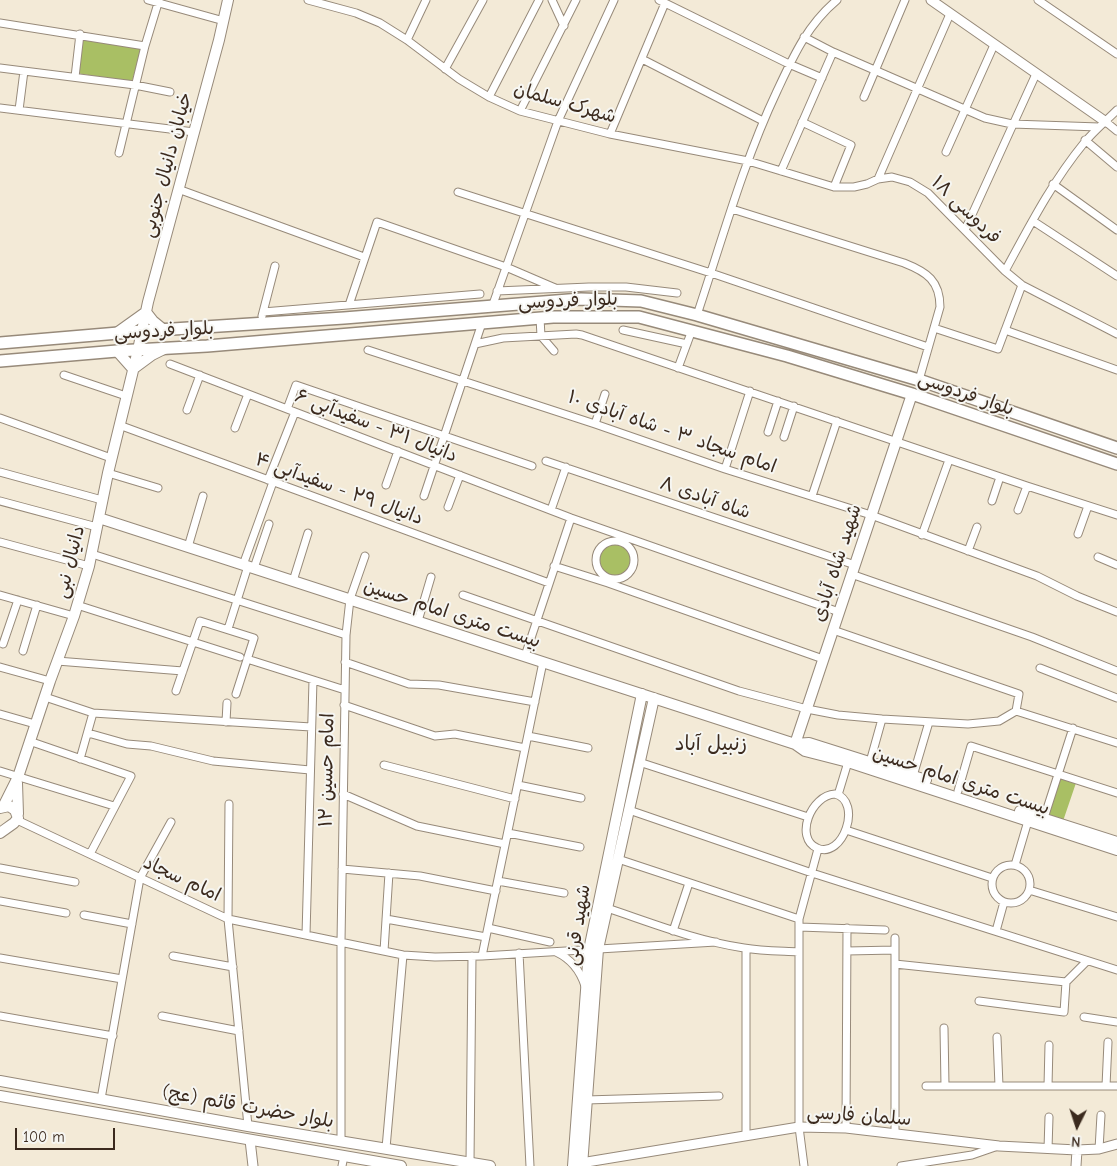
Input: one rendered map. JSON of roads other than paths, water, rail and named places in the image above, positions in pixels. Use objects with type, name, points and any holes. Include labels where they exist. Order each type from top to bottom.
[{"type":"main road","name":"خیابان دانیال جنوبی","points":[[138,350],[178,189],[229,3]]},
{"type":"main road","name":"بلوار فردوسی","points":[[0,343],[142,330],[260,324],[581,299],[641,301],[697,315],[919,380],[1117,448]]},
{"type":"main road","points":[[118,332],[146,312],[152,321],[164,330]]},
{"type":"main road","name":"بلوار فردوسی","points":[[0,361],[540,318],[639,316],[787,356],[912,394],[1117,464]]},
{"type":"main road","points":[[226,326],[227,344]]},
{"type":"main road","points":[[117,351],[133,369],[164,349]]},
{"type":"main road","name":"دانیال نبی","points":[[1,807],[18,777],[74,616],[89,566],[111,458],[138,350]]},
{"type":"main road","name":"شهید شاه آبادی","points":[[795,744],[912,394]]},
{"type":"main road","name":"بیست متری امام حسین","points":[[98,522],[249,566],[795,744],[805,751],[848,762],[1028,821],[1042,822],[1117,842]]},
{"type":"main road","name":"شهید قرنی","points":[[579,1165],[586,990],[642,694]]},
{"type":"main road","name":"شهید قرنی","points":[[579,1165],[586,1100],[593,950],[607,908],[654,698]]},
{"type":"main road","name":"بیست متری امام حسین","points":[[795,744],[808,743],[958,790],[1117,850]]},
{"type":"main road","name":"دانیال نبی","points":[[18,777],[18,817]]},
{"type":"main road","points":[[0,833],[14,823],[18,817],[9,806],[1,807]]},
{"type":"main road","name":"بلوار حضرت قائم (عج)","points":[[0,1081],[248,1126],[490,1166]]},
{"type":"main road","name":"بلوار حضرت قائم (عج)","points":[[0,1096],[250,1140],[343,1161],[401,1166]]},
{"type":"main road","points":[[248,1126],[250,1140]]},
{"type":"street","points":[[148,0],[158,1],[224,21]]},
{"type":"street","name":"شهرک سلمان","points":[[308,0],[356,13],[380,23],[407,40],[445,69],[489,97],[520,111],[610,134],[748,161]]},
{"type":"street","points":[[407,40],[426,0]]},
{"type":"street","points":[[445,69],[483,0]]},
{"type":"street","points":[[489,97],[539,0]]},
{"type":"street","points":[[552,0],[564,26]]},
{"type":"street","points":[[520,111],[576,0]]},
{"type":"street","points":[[492,307],[558,121],[614,0]]},
{"type":"street","points":[[697,315],[763,121],[789,64],[804,37],[822,12],[837,0]]},
{"type":"street","points":[[864,97],[905,0]]},
{"type":"street","points":[[931,0],[1036,74],[1102,125],[1117,131]]},
{"type":"street","points":[[1038,0],[1117,54]]},
{"type":"street","points":[[119,153],[158,1]]},
{"type":"street","points":[[610,134],[642,59],[662,1],[789,64],[822,78]]},
{"type":"street","points":[[878,179],[919,89],[950,14]]},
{"type":"street","points":[[0,23],[80,34],[145,46]]},
{"type":"street","points":[[75,77],[80,34]]},
{"type":"street","points":[[804,37],[833,52],[985,118],[1012,124],[1102,125]]},
{"type":"street","points":[[946,152],[994,45]]},
{"type":"street","points":[[781,171],[833,52]]},
{"type":"street","points":[[642,59],[763,121]]},
{"type":"street","points":[[0,68],[136,85],[170,92]]},
{"type":"street","points":[[19,110],[24,71]]},
{"type":"street","points":[[965,230],[1036,74]]},
{"type":"street","points":[[0,108],[194,132]]},
{"type":"street","points":[[1005,271],[1053,184],[1086,140],[1117,110]]},
{"type":"street","points":[[802,122],[851,145],[834,187]]},
{"type":"street","points":[[1086,140],[1117,167]]},
{"type":"street","name":"فردوسی ۱۸","points":[[748,161],[834,187],[854,187],[878,179],[900,178],[920,186],[1022,286],[1117,334]]},
{"type":"street","points":[[1053,184],[1117,230]]},
{"type":"street","points":[[178,189],[364,256]]},
{"type":"street","points":[[458,192],[711,273],[928,347]]},
{"type":"street","points":[[732,209],[904,263],[921,271],[932,280],[940,296],[940,308],[919,380]]},
{"type":"street","points":[[1033,221],[1117,276]]},
{"type":"street","points":[[349,305],[377,222],[506,267],[555,288]]},
{"type":"street","points":[[260,324],[275,266]]},
{"type":"street","points":[[934,328],[998,349],[1022,286]]},
{"type":"street","points":[[497,291],[626,287],[677,293]]},
{"type":"street","points":[[263,312],[480,294]]},
{"type":"street","points":[[540,318],[541,336],[554,351]]},
{"type":"street","points":[[424,496],[482,323]]},
{"type":"street","points":[[623,330],[687,344]]},
{"type":"street","points":[[678,368],[692,330]]},
{"type":"street","points":[[1004,330],[1117,370]]},
{"type":"street","points":[[475,344],[503,338],[576,334],[612,344],[678,368],[896,440],[949,460],[1117,515]]},
{"type":"street","name":"امام سجاد ۳ - شاه آبادی ۱۰","points":[[368,350],[463,380],[725,469],[871,515],[1037,576],[1077,596],[1117,612]]},
{"type":"street","name":"دانیال ۳۱ - سفیدآبی ۶","points":[[170,364],[623,539],[839,612]]},
{"type":"street","points":[[64,375],[126,396]]},
{"type":"street","points":[[187,410],[200,375]]},
{"type":"street","points":[[287,409],[296,385],[532,466]]},
{"type":"street","points":[[725,469],[750,391]]},
{"type":"street","points":[[235,428],[248,394]]},
{"type":"street","points":[[595,424],[606,394]]},
{"type":"street","points":[[768,432],[778,401]]},
{"type":"street","points":[[784,437],[794,406]]},
{"type":"street","points":[[228,630],[249,566],[271,481],[295,412]]},
{"type":"street","points":[[0,418],[111,458]]},
{"type":"street","points":[[812,496],[837,420]]},
{"type":"street","name":"دانیال ۲۹ - سفیدآبی ۴","points":[[119,425],[549,583]]},
{"type":"street","points":[[386,485],[398,451]]},
{"type":"street","points":[[922,535],[949,460]]},
{"type":"street","name":"شاه آبادی ۸","points":[[546,461],[853,570],[1117,671]]},
{"type":"street","points":[[552,510],[566,468]]},
{"type":"street","points":[[0,472],[102,500]]},
{"type":"street","points":[[108,473],[158,488]]},
{"type":"street","points":[[448,507],[460,475]]},
{"type":"street","points":[[992,501],[1000,477]]},
{"type":"street","points":[[1018,510],[1027,486]]},
{"type":"street","points":[[188,547],[203,496]]},
{"type":"street","points":[[0,501],[98,522]]},
{"type":"street","points":[[1078,534],[1088,506]]},
{"type":"street","points":[[525,656],[571,518]]},
{"type":"street","points":[[249,566],[269,524]]},
{"type":"street","points":[[968,551],[977,527]]},
{"type":"street","points":[[292,581],[308,533]]},
{"type":"street","points":[[623,539],[632,552],[633,564],[627,574],[609,581],[600,571],[596,555],[599,549],[608,542],[623,539]]},
{"type":"street","points":[[0,542],[89,566]]},
{"type":"street","points":[[92,554],[346,635]]},
{"type":"street","name":"امام حسین ۱۲","points":[[341,1141],[341,942],[346,635],[350,599],[365,556]]},
{"type":"street","points":[[1098,557],[1117,565]]},
{"type":"street","points":[[554,566],[609,581],[824,658]]},
{"type":"street","points":[[418,621],[431,576]]},
{"type":"street","points":[[0,595],[74,616]]},
{"type":"street","points":[[463,595],[536,622],[739,691],[806,709],[838,715],[968,724],[999,721],[1016,711],[1117,742]]},
{"type":"street","points":[[3,644],[18,600]]},
{"type":"street","points":[[23,651],[37,605]]},
{"type":"street","points":[[77,605],[345,690]]},
{"type":"street","points":[[176,691],[200,621],[254,638],[244,658],[236,694]]},
{"type":"street","points":[[833,630],[1019,694],[1016,711]]},
{"type":"street","points":[[57,661],[183,670]]},
{"type":"street","points":[[345,662],[409,684],[439,685],[535,702]]},
{"type":"street","points":[[482,956],[543,662]]},
{"type":"street","points":[[0,667],[50,681]]},
{"type":"street","points":[[1040,668],[1117,698]]},
{"type":"street","points":[[306,935],[312,680]]},
{"type":"street","points":[[45,696],[93,713],[311,727]]},
{"type":"street","points":[[226,722],[227,703]]},
{"type":"street","points":[[344,705],[435,736],[455,734],[525,748]]},
{"type":"street","points":[[80,759],[93,713]]},
{"type":"street","points":[[0,714],[35,724]]},
{"type":"street","points":[[870,762],[882,719]]},
{"type":"street","points":[[913,776],[929,722]]},
{"type":"street","points":[[1042,822],[1073,728]]},
{"type":"street","points":[[88,733],[127,744],[152,746],[213,761],[310,770]]},
{"type":"street","points":[[528,736],[588,748]]},
{"type":"street","points":[[29,741],[131,776],[90,854]]},
{"type":"street","points":[[958,790],[971,746],[1117,793]]},
{"type":"street","points":[[639,762],[808,817]]},
{"type":"street","points":[[838,795],[848,762]]},
{"type":"street","points":[[384,765],[515,798]]},
{"type":"street","points":[[0,771],[114,806]]},
{"type":"street","points":[[518,785],[581,798]]},
{"type":"street","points":[[343,794],[417,826],[506,844]]},
{"type":"street","points":[[830,794],[838,795],[844,799],[848,808],[846,830],[835,846],[830,849],[818,849],[808,839],[806,832],[808,817],[821,798],[830,794]]},
{"type":"street","points":[[229,804],[228,919],[248,1126]]},
{"type":"street","points":[[628,810],[812,872],[1117,970]]},
{"type":"street","name":"امام سجاد","points":[[18,817],[90,854],[228,919],[403,955],[435,957],[482,956],[716,942]]},
{"type":"street","points":[[1015,865],[1028,821]]},
{"type":"street","points":[[101,1099],[140,878],[171,822]]},
{"type":"street","points":[[846,830],[992,878]]},
{"type":"street","points":[[508,833],[580,848]]},
{"type":"street","points":[[804,1166],[800,1127],[799,923],[818,849]]},
{"type":"street","points":[[618,859],[689,882],[799,923],[885,930]]},
{"type":"street","points":[[1015,865],[1028,874],[1030,880],[1029,890],[1026,895],[1016,902],[1004,902],[997,897],[993,890],[992,878],[1004,866],[1015,865]]},
{"type":"street","points":[[0,868],[75,882]]},
{"type":"street","points":[[342,869],[420,876],[496,891]]},
{"type":"street","points":[[384,951],[389,873]]},
{"type":"street","points":[[498,881],[564,893]]},
{"type":"street","points":[[674,931],[689,882]]},
{"type":"street","points":[[1029,890],[1117,917]]},
{"type":"street","points":[[0,901],[66,913]]},
{"type":"street","points":[[996,931],[1004,902]]},
{"type":"street","points":[[607,908],[674,931],[716,942],[746,948],[798,952]]},
{"type":"street","points":[[84,915],[132,924]]},
{"type":"street","points":[[386,919],[486,937]]},
{"type":"street","points":[[488,928],[550,942]]},
{"type":"street","points":[[846,1128],[847,928]]},
{"type":"street","points":[[895,938],[895,1133]]},
{"type":"street","points":[[746,948],[746,1136]]},
{"type":"street","points":[[847,951],[895,950]]},
{"type":"street","points":[[555,951],[567,958],[577,968],[586,990]]},
{"type":"street","points":[[519,953],[530,1166]]},
{"type":"street","points":[[386,1148],[403,955]]},
{"type":"street","points":[[173,956],[233,967]]},
{"type":"street","points":[[470,1162],[472,956]]},
{"type":"street","points":[[0,958],[122,979]]},
{"type":"street","points":[[979,1002],[1064,1012],[1066,982],[1087,961]]},
{"type":"street","points":[[895,964],[1066,982]]},
{"type":"street","points":[[0,1016],[112,1036]]},
{"type":"street","points":[[162,1016],[239,1031]]},
{"type":"street","points":[[1084,1017],[1117,1022]]},
{"type":"street","points":[[944,1028],[945,1086]]},
{"type":"street","points":[[997,1037],[999,1086]]},
{"type":"street","points":[[1106,1086],[1108,1042]]},
{"type":"street","points":[[1048,1086],[1049,1045]]},
{"type":"street","points":[[926,1086],[1117,1086]]},
{"type":"street","points":[[586,1100],[719,1096]]},
{"type":"street","points":[[1099,1148],[1100,1115]]},
{"type":"street","points":[[1048,1148],[1049,1117]]},
{"type":"street","name":"سلمان فارسی","points":[[579,1165],[800,1127],[846,1128],[999,1146],[1077,1150],[1117,1144]]},
{"type":"street","points":[[250,1140],[253,1166]]},
{"type":"street","points":[[901,1166],[972,1155],[999,1146]]},
{"type":"street","points":[[1076,1166],[1077,1150]]},
{"type":"district","name":"زنبیل آباد","points":[[711,744]]}]
